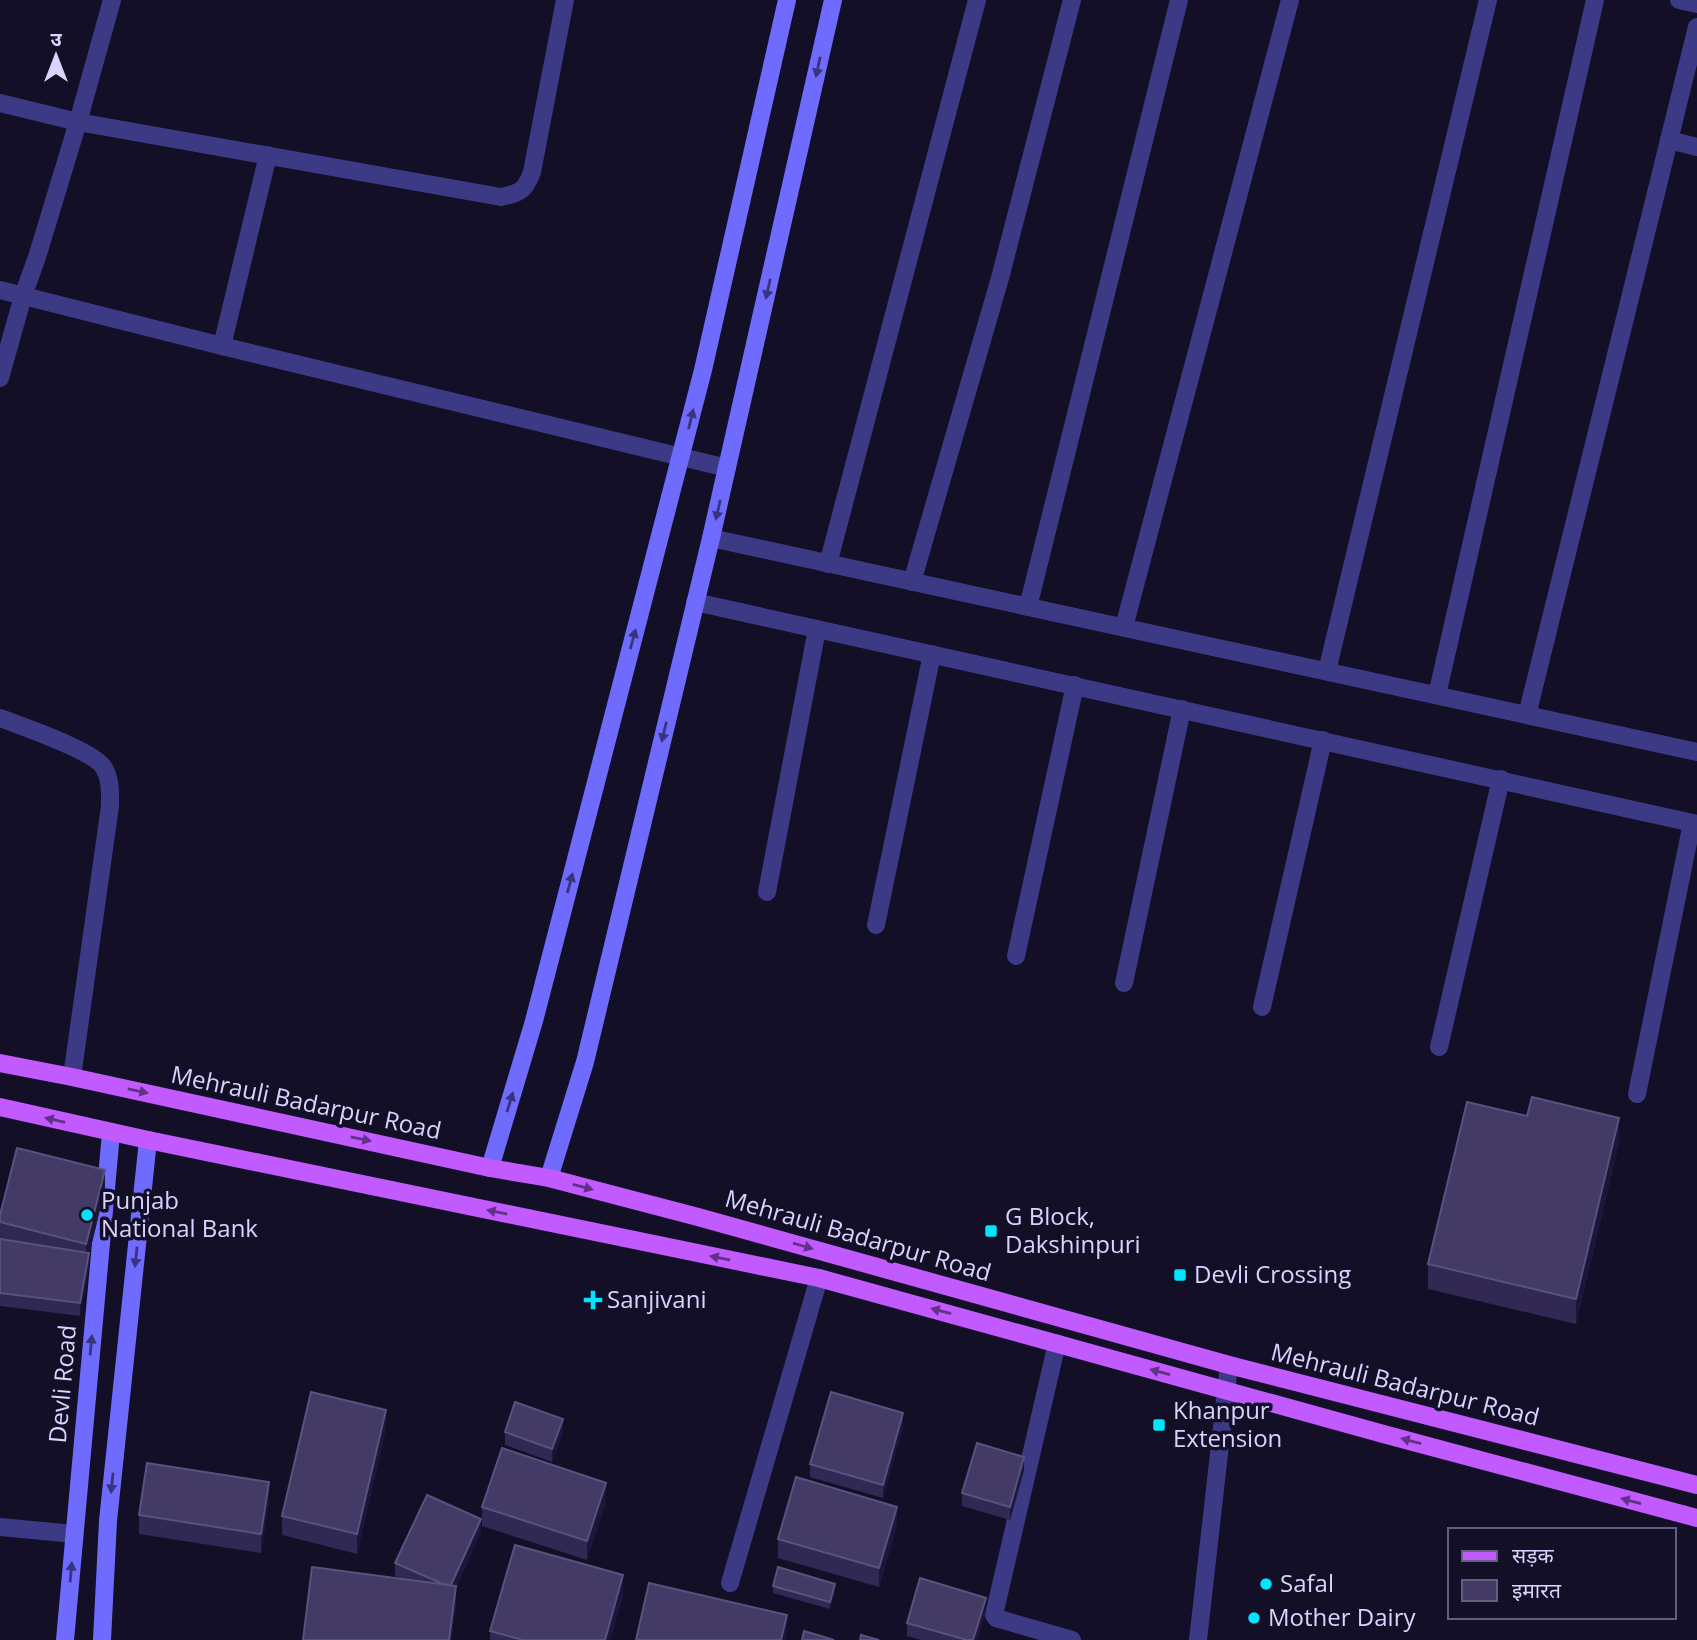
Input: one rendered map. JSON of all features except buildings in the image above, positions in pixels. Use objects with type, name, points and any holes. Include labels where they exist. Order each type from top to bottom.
[{"type":"main road","name":"Mehrauli Badarpur Road","points":[[0,1063],[490,1168],[549,1178],[1229,1365],[1697,1485]]},
{"type":"main road","name":"Mehrauli Badarpur Road","points":[[0,1107],[111,1133],[819,1278],[1697,1518]]},
{"type":"street","points":[[0,377],[113,0]]},
{"type":"street","points":[[0,103],[78,122],[501,197],[517,194],[527,185],[532,172],[565,0]]},
{"type":"street","points":[[490,1168],[534,1021],[681,458],[787,0]]},
{"type":"street","points":[[549,1178],[585,1062],[711,538],[833,0]]},
{"type":"street","points":[[828,564],[978,0]]},
{"type":"street","points":[[912,582],[1000,278],[1072,0]]},
{"type":"street","points":[[1028,607],[1179,0]]},
{"type":"street","points":[[1124,627],[1290,0]]},
{"type":"street","points":[[1327,671],[1488,0]]},
{"type":"street","points":[[1437,695],[1595,0]]},
{"type":"street","points":[[1679,0],[1697,4]]},
{"type":"street","points":[[1527,715],[1697,27]]},
{"type":"street","points":[[1669,140],[1697,147]]},
{"type":"street","points":[[222,346],[268,155]]},
{"type":"street","points":[[0,290],[727,468]]},
{"type":"street","points":[[711,538],[1697,751]]},
{"type":"street","points":[[695,602],[1694,823],[1637,1094]]},
{"type":"street","points":[[767,892],[817,629]]},
{"type":"street","points":[[876,925],[932,654]]},
{"type":"street","points":[[1016,956],[1075,685]]},
{"type":"street","points":[[1124,983],[1182,709]]},
{"type":"street","points":[[0,718],[86,753],[103,765],[109,782],[110,806],[72,1077]]},
{"type":"street","points":[[1262,1007],[1323,740]]},
{"type":"street","points":[[1439,1047],[1501,779]]},
{"type":"street","name":"Devli Road","points":[[65,1640],[111,1133]]},
{"type":"street","points":[[102,1640],[108,1521],[148,1140]]},
{"type":"street","points":[[730,1583],[819,1278]]},
{"type":"street","points":[[1057,1343],[994,1615],[996,1618],[1072,1640]]},
{"type":"street","points":[[1198,1640],[1229,1365]]},
{"type":"street","points":[[0,1527],[74,1534]]},
{"type":"place","name":"Punjab National Bank","points":[[87,1215]]},
{"type":"place","name":"G Block, Dakshinpuri","points":[[991,1231]]},
{"type":"place","name":"Devli Crossing","points":[[1180,1275]]},
{"type":"place","name":"Sanjivani","points":[[593,1300]]},
{"type":"place","name":"Khanpur Extension","points":[[1159,1425]]},
{"type":"place","name":"Safal","points":[[1266,1584]]},
{"type":"place","name":"Mother Dairy","points":[[1254,1618]]}]
